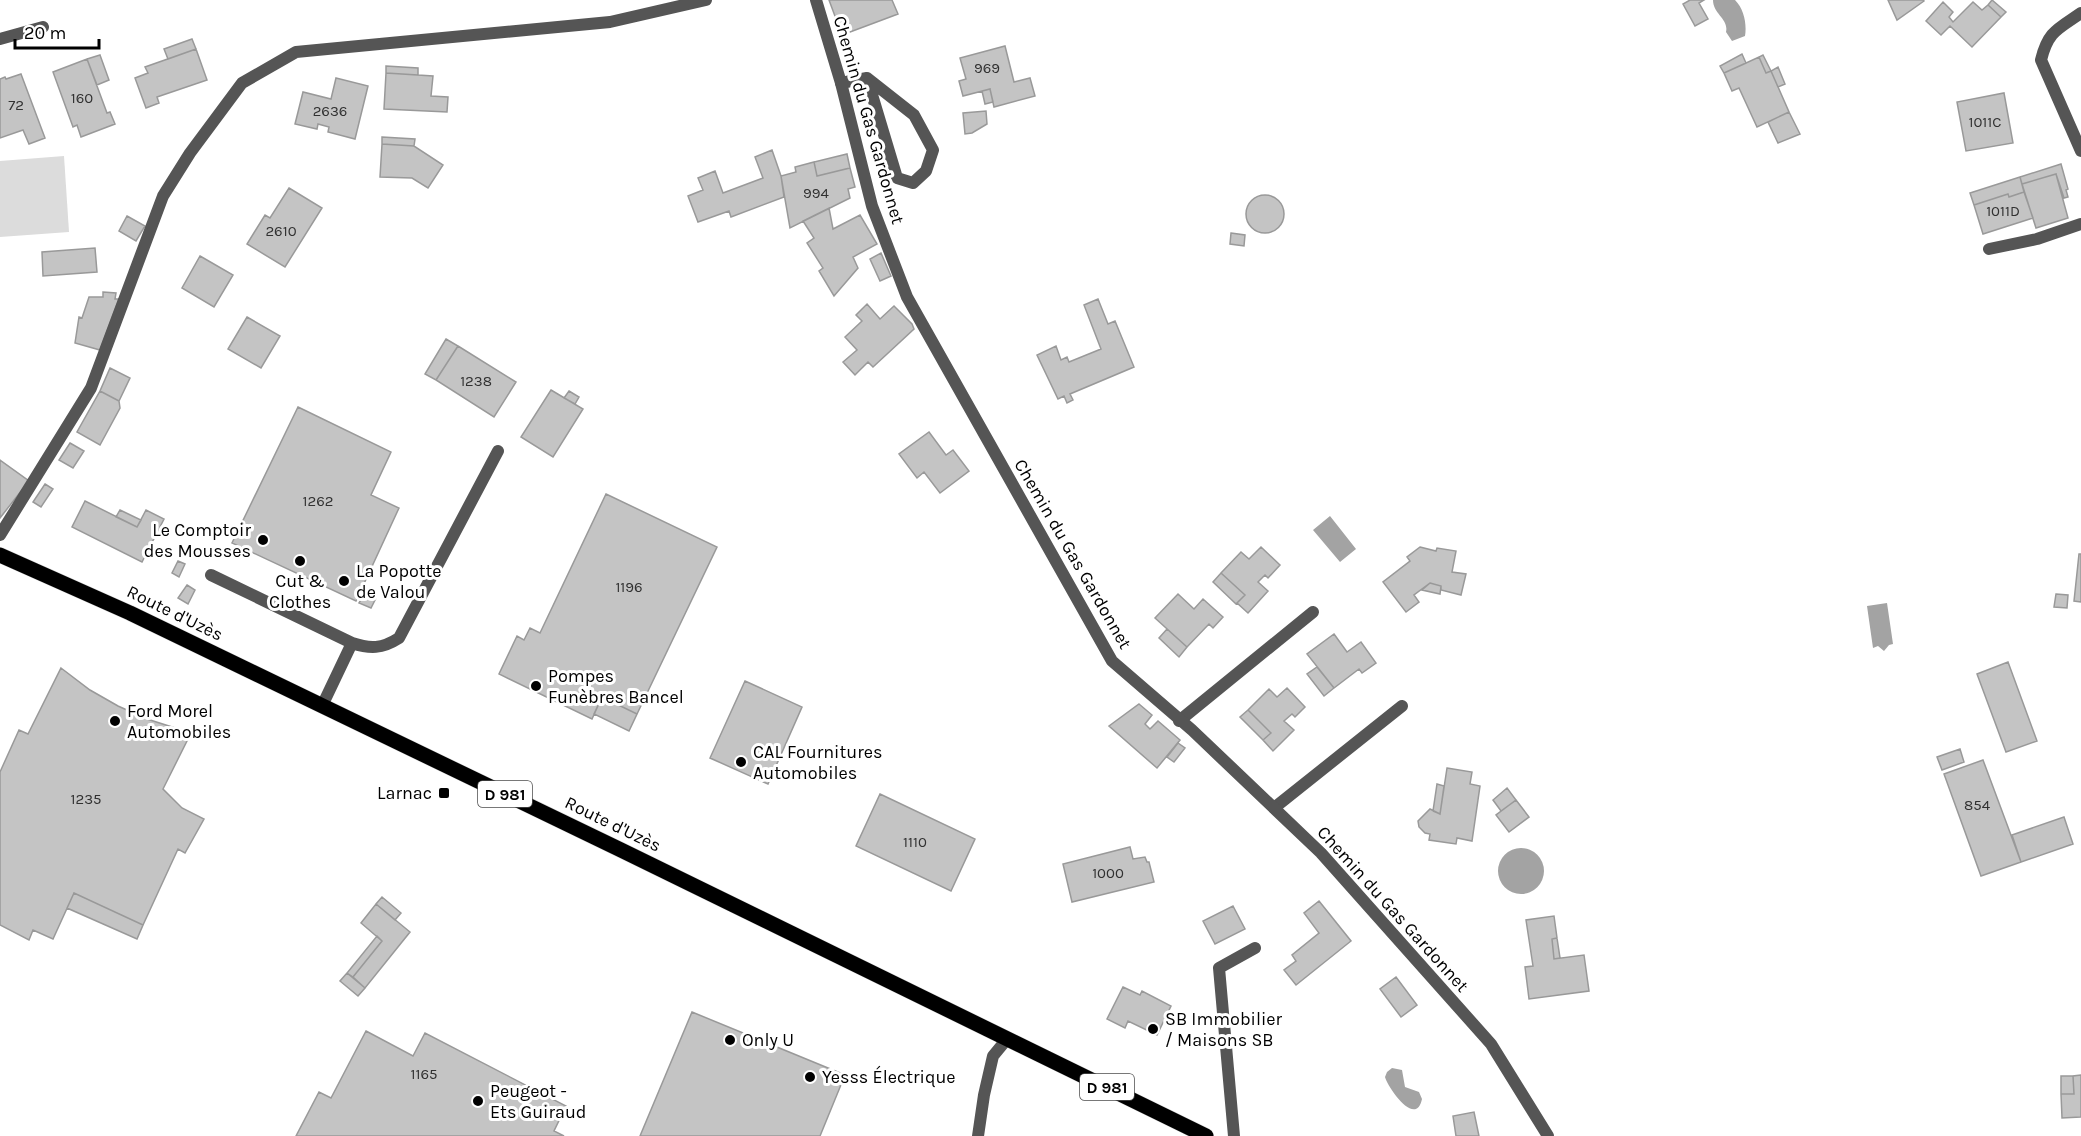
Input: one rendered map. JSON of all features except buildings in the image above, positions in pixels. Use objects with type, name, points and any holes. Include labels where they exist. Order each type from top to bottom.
[{"type":"main road","name":"Route d'Uzès","points":[[0,555],[129,613],[1206,1136]]},
{"type":"street","points":[[0,535],[91,388],[163,196],[190,153],[242,82],[296,52],[610,22],[706,0]]},
{"type":"street","name":"Chemin du Gas Gardonnet","points":[[816,0],[841,83],[872,206],[907,297],[1112,661],[1192,730],[1321,853],[1491,1044],[1548,1136]]},
{"type":"street","points":[[2081,13],[2051,33],[2044,45],[2041,60],[2081,151]]},
{"type":"street","points":[[0,39],[43,27]]},
{"type":"street","points":[[841,83],[867,78],[914,115],[933,150],[926,171],[912,183],[897,178],[867,78]]},
{"type":"street","points":[[1989,249],[2037,239],[2081,224]]},
{"type":"street","points":[[211,575],[352,643],[368,648],[387,646],[399,639],[498,451]]},
{"type":"street","points":[[1179,721],[1313,612]]},
{"type":"street","points":[[322,706],[352,643]]},
{"type":"street","points":[[1274,808],[1402,706]]},
{"type":"street","points":[[1234,1136],[1219,968],[1255,948]]},
{"type":"street","points":[[978,1136],[993,1056],[1007,1039]]},
{"type":"shaded area","points":[[1713,0],[1735,0],[1744,17],[1745,36],[1732,41],[1726,32],[1725,23],[1715,9]]},
{"type":"shaded area","points":[[64,156],[69,232],[0,237],[0,161]]},
{"type":"shaded area","points":[[1330,516],[1356,549],[1340,562],[1313,530]]},
{"type":"shaded area","points":[[1887,603],[1893,644],[1884,651],[1878,646],[1873,648],[1867,606]]},
{"type":"shaded area","points":[[1521,848],[1537,855],[1544,871],[1537,887],[1521,894],[1505,887],[1498,871],[1505,855]]},
{"type":"shaded area","points":[[1392,1068],[1402,1070],[1405,1087],[1419,1092],[1422,1099],[1419,1107],[1408,1108],[1391,1089],[1385,1077]]},
{"type":"place","name":"Le Comptoir des Mousses","points":[[263,540]]},
{"type":"place","name":"Cut & Clothes","points":[[300,561]]},
{"type":"place","name":"La Popotte de Valou","points":[[344,581]]},
{"type":"place","name":"Pompes Funèbres Bancel","points":[[536,686]]},
{"type":"place","name":"Ford Morel Automobiles","points":[[115,721]]},
{"type":"place","name":"CAL Fournitures Automobiles","points":[[741,762]]},
{"type":"place","name":"Larnac","points":[[444,793]]},
{"type":"place","name":"SB Immobilier / Maisons SB","points":[[1153,1029]]},
{"type":"place","name":"Only U","points":[[730,1040]]},
{"type":"place","name":"Yesss Électrique","points":[[810,1077]]},
{"type":"place","name":"Peugeot - Ets Guiraud","points":[[478,1101]]}]
